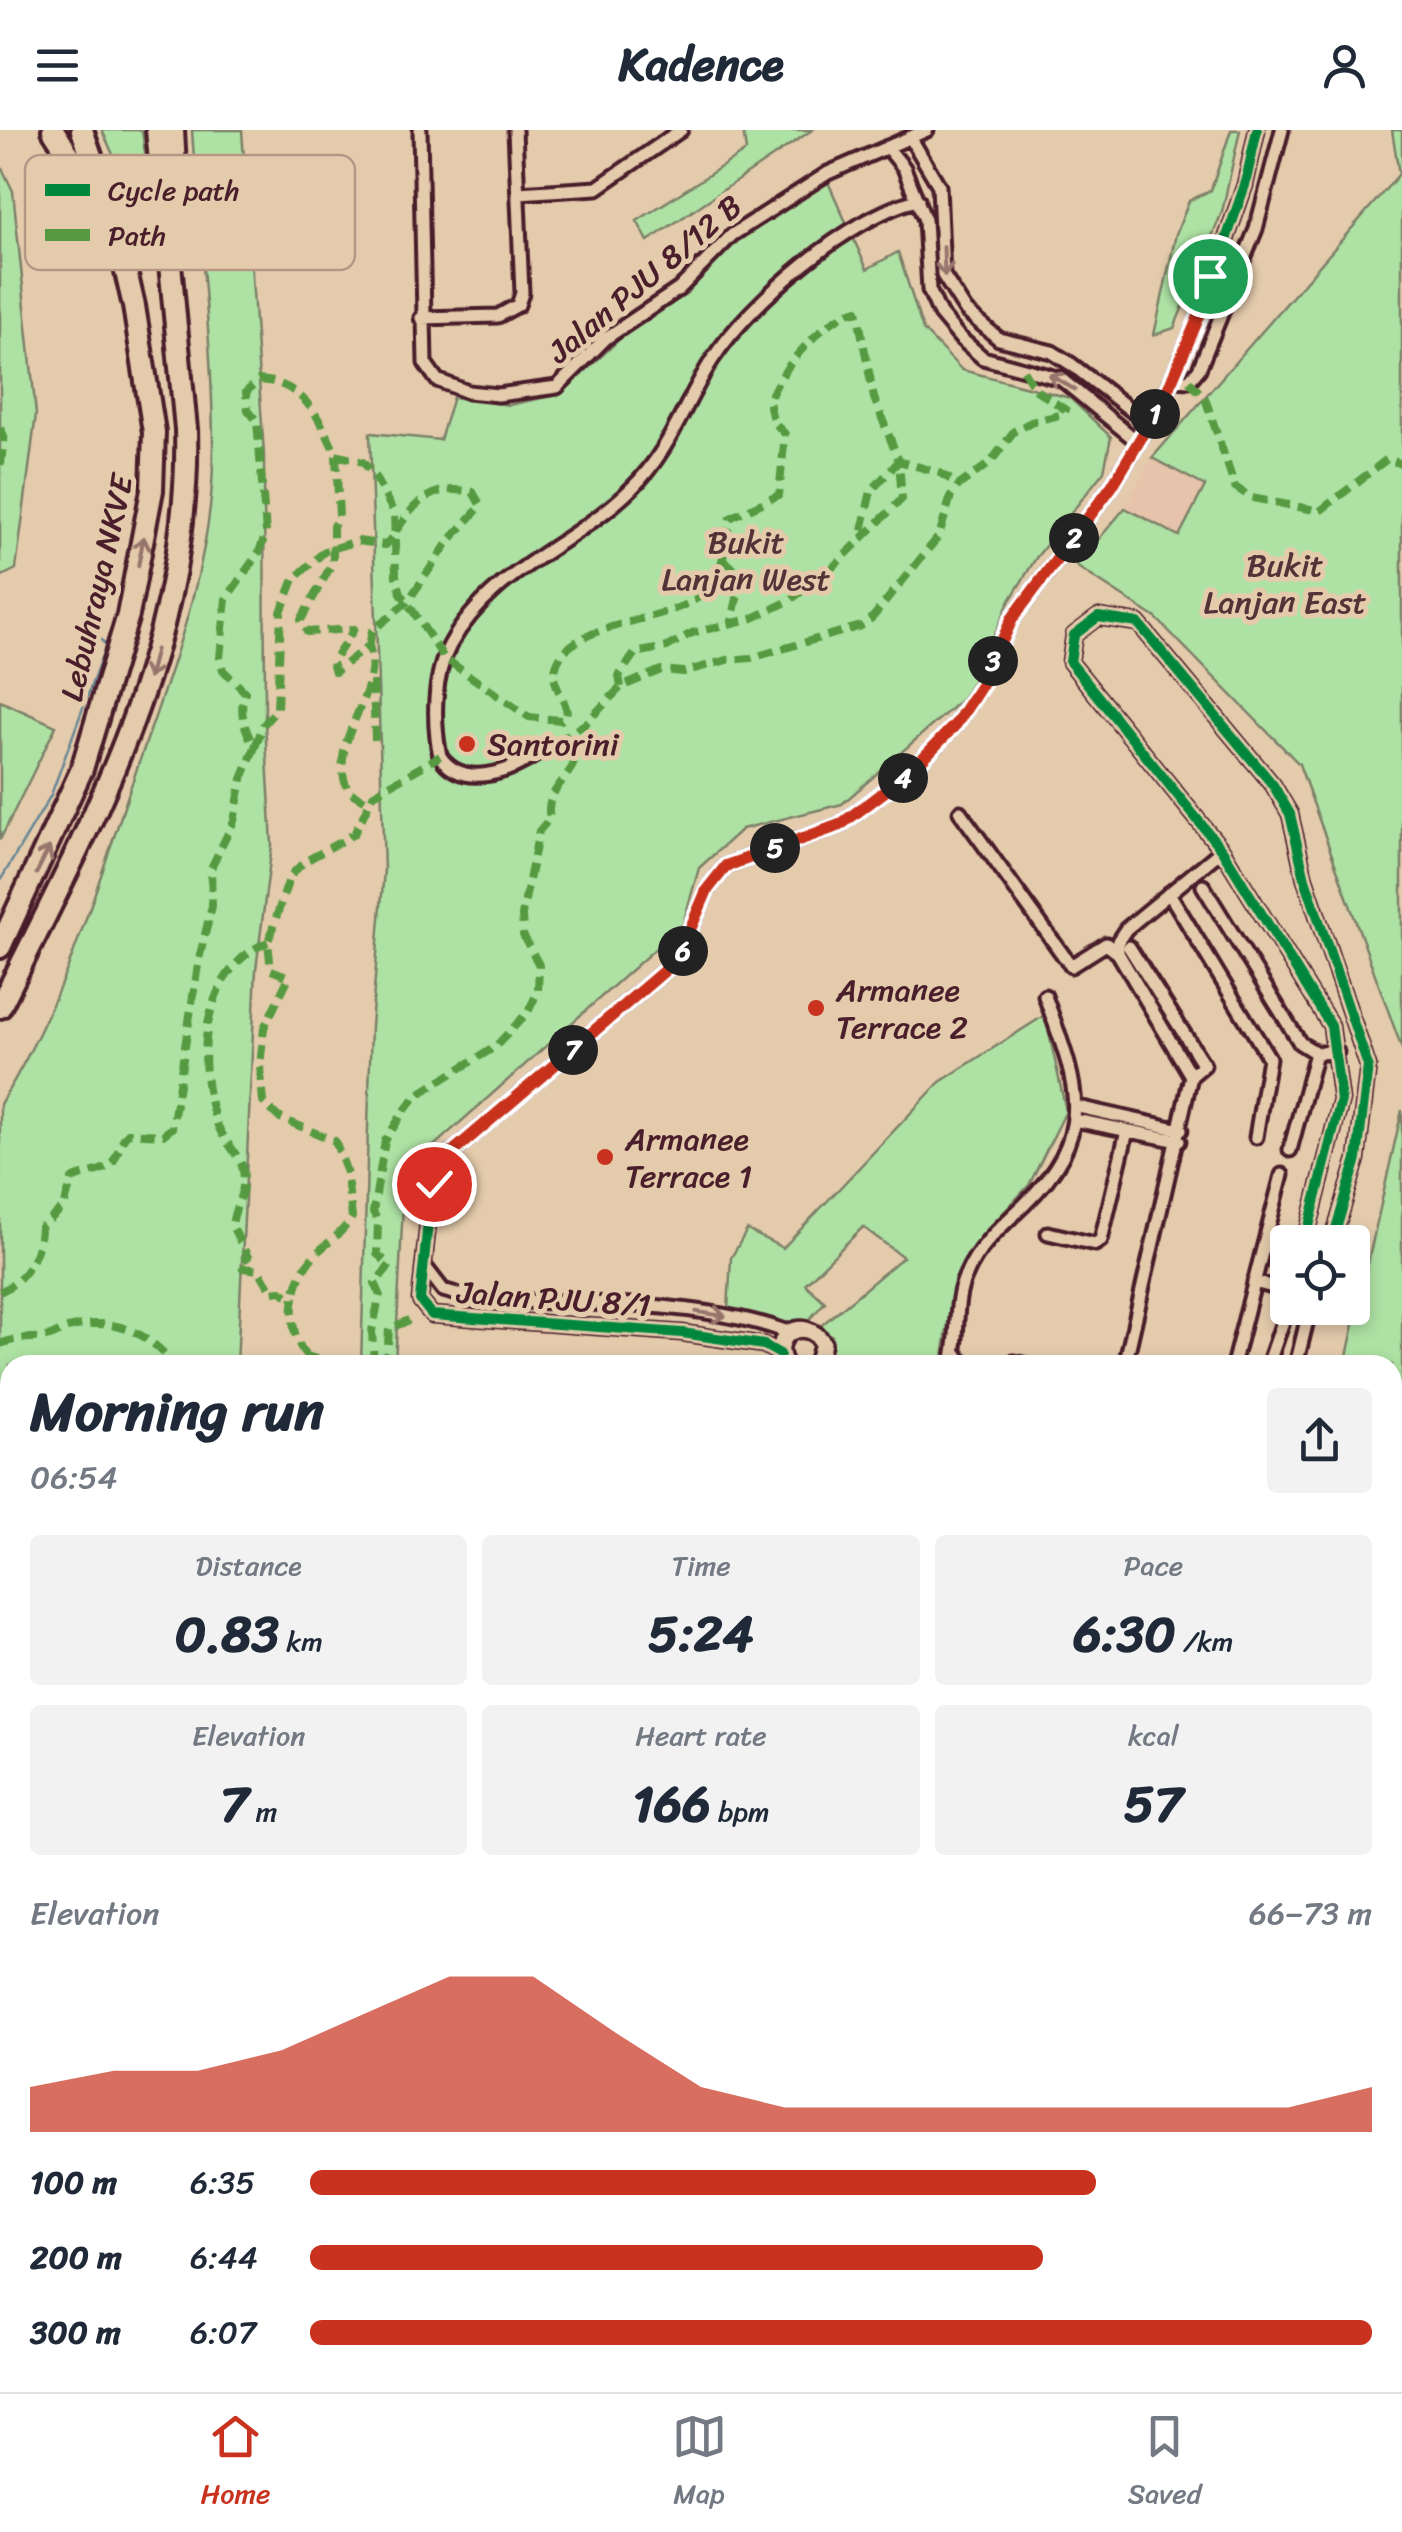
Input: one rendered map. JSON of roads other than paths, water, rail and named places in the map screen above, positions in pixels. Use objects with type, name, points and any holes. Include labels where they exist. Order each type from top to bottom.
[{"type":"highway","points":[[53,130],[69,155]]},
{"type":"highway","points":[[82,130],[91,155]]},
{"type":"highway","points":[[157,130],[159,155]]},
{"type":"highway","points":[[173,130],[174,155]]},
{"type":"highway","name":"Lebuhraya NKVE","points":[[0,947],[82,769],[128,615],[152,490],[154,432],[126,270]]},
{"type":"highway","points":[[170,270],[178,350]]},
{"type":"highway","points":[[176,270],[178,350]]},
{"type":"highway","name":"Lebuhraya NKVE","points":[[0,1007],[107,789],[141,708],[175,570],[188,479],[178,350]]},
{"type":"main road","points":[[784,1355],[788,1332],[802,1328],[815,1332],[823,1355]]},
{"type":"street","name":"Jalan PJU 8/12 B","points":[[420,130],[425,363],[437,380],[452,388],[498,395],[557,387],[606,338],[679,289],[732,235],[828,173],[927,130]]},
{"type":"street","points":[[422,318],[498,316],[518,305],[522,293],[516,130]]},
{"type":"street","points":[[518,194],[597,188],[681,130]]},
{"type":"street","points":[[1257,130],[1245,184],[1173,380],[1189,381],[1199,370],[1256,229],[1282,130]]},
{"type":"street","points":[[910,137],[939,186],[944,219],[943,275],[952,294],[981,327],[998,339],[1052,352],[1149,424]]},
{"type":"street","points":[[887,147],[904,168],[926,220],[929,290],[940,314],[972,351],[1000,364],[1061,379],[1138,442]]},
{"type":"street","points":[[537,754],[500,772],[476,776],[452,769],[440,756],[439,674],[452,643],[473,611],[496,586],[610,508],[648,472],[725,342],[778,290],[860,226],[885,211],[918,200]]},
{"type":"street","points":[[926,220],[944,219]]},
{"type":"street","name":"Jalan PJU 8/1","points":[[777,1355],[764,1345],[682,1333],[432,1315],[424,1310],[421,1288],[430,1203],[448,1156],[677,960],[707,890],[726,866],[840,825],[881,796],[934,749],[984,681],[1021,604],[1112,486],[1173,380]]},
{"type":"street","points":[[1309,1225],[1341,1100],[1337,1052],[1325,1012],[1222,850],[1070,662],[1074,635],[1087,622],[1114,616],[1138,622],[1273,785],[1290,814],[1305,879],[1368,1066],[1357,1159],[1337,1225]]},
{"type":"street","points":[[960,812],[1071,966],[1106,944],[1124,950]]},
{"type":"street","points":[[1127,1355],[1191,1076],[1204,1065],[1124,950],[1121,935],[1222,850]]},
{"type":"street","points":[[1203,886],[1300,1043],[1316,1053],[1337,1052]]},
{"type":"street","points":[[1169,893],[1269,1058],[1256,1137]]},
{"type":"street","points":[[954,1355],[966,1274],[986,1241],[1056,1169],[1076,1114],[1072,1071],[1045,996]]},
{"type":"street","points":[[1290,1150],[1316,1053]]},
{"type":"street","points":[[1076,1114],[1180,1136]]},
{"type":"street","points":[[1076,1114],[1128,1131],[1180,1136]]},
{"type":"street","points":[[1048,1233],[1095,1244],[1101,1240],[1128,1131]]},
{"type":"street","points":[[1235,1355],[1282,1175]]},
{"type":"street","name":"Jalan PJU 8/1","points":[[426,1268],[443,1290],[474,1299],[697,1312],[760,1322],[788,1332]]},
{"type":"street","points":[[1254,1282],[1270,1286]]},
{"type":"street","points":[[474,1299],[474,1320]]},
{"type":"street","points":[[1271,1355],[1282,1325]]},
{"type":"street","points":[[1298,1355],[1306,1325]]},
{"type":"waterway","points":[[0,881],[51,795],[106,645],[87,626]]},
{"type":"place","name":"Santorini","points":[[467,744]]},
{"type":"place","name":"Armanee Terrace 2","points":[[816,1008]]},
{"type":"place","name":"Armanee Terrace 1","points":[[605,1157]]},
{"type":"park label","name":"Bukit Lanjan West","points":[[746,560]]},
{"type":"park label","name":"Bukit Lanjan East","points":[[1285,584]]}]
